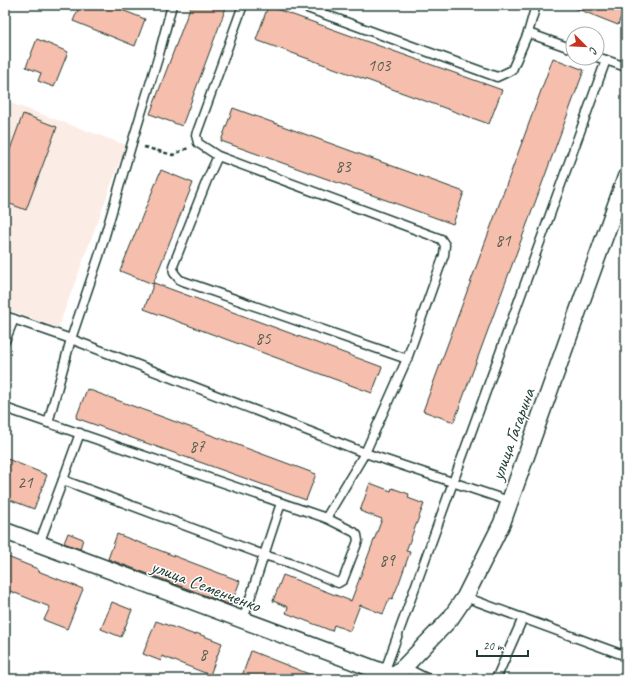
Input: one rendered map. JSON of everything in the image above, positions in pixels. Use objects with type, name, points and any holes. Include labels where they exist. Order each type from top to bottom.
[{"type":"street","name":"улица Гагарина","points":[[393,674],[450,619],[466,597],[502,524],[626,177]]},
{"type":"street","name":"улица Семенченко","points":[[5,531],[243,620],[393,674]]},
{"type":"lane","points":[[48,423],[71,339],[99,256],[158,58],[172,5]]},
{"type":"lane","points":[[243,5],[196,135],[198,143],[218,156],[441,239],[445,245],[444,255],[407,359],[364,452],[326,518]]},
{"type":"lane","points":[[299,5],[496,76],[512,70],[528,33],[536,5]]},
{"type":"lane","points":[[528,33],[565,45]]},
{"type":"lane","points":[[428,679],[393,674],[453,482],[606,60],[626,67]]},
{"type":"lane","points":[[218,156],[173,266],[174,274],[180,280],[407,359]]},
{"type":"lane","points":[[5,316],[71,339],[364,452],[510,501]]},
{"type":"lane","points":[[5,341],[14,319]]},
{"type":"lane","points":[[5,408],[326,518],[354,532],[357,535],[358,541],[343,580],[338,583],[63,480]]},
{"type":"lane","points":[[39,544],[80,433]]},
{"type":"lane","points":[[243,620],[281,503]]},
{"type":"lane","points":[[466,597],[626,656]]},
{"type":"lane","points":[[496,679],[523,618]]},
{"type":"path","points":[[132,143],[173,155],[198,143]]},
{"type":"shaded area","points":[[5,101],[126,145],[58,328],[5,309]]},
{"type":"building","points":[[80,5],[109,5],[145,19],[135,46],[73,21]]},
{"type":"building","points":[[191,5],[227,5],[182,126],[150,114]]},
{"type":"building","points":[[570,5],[625,5],[618,25]]},
{"type":"building","points":[[268,6],[502,90],[489,124],[256,40]]},
{"type":"building","points":[[37,39],[68,52],[54,87],[38,81],[41,73],[26,67]]},
{"type":"building","points":[[553,58],[565,63],[565,66],[574,66],[584,70],[454,422],[423,411]]},
{"type":"building","points":[[233,108],[464,192],[453,224],[221,141]]},
{"type":"building","points":[[23,114],[57,127],[26,210],[5,202],[5,163]]},
{"type":"building","points":[[161,170],[193,183],[153,284],[120,271]]},
{"type":"building","points":[[154,283],[382,367],[372,393],[144,309]]},
{"type":"building","points":[[87,389],[316,474],[306,500],[76,418]]},
{"type":"building","points":[[5,458],[47,475],[34,509],[5,498]]},
{"type":"building","points":[[370,483],[391,491],[392,488],[409,494],[408,498],[424,504],[406,551],[410,552],[399,583],[392,600],[389,599],[383,614],[360,605],[350,631],[334,625],[332,631],[286,613],[288,607],[273,601],[283,575],[351,601],[382,519],[360,511]]},
{"type":"building","points":[[68,533],[83,539],[80,549],[64,543]]},
{"type":"building","points":[[117,534],[240,581],[231,605],[108,559]]},
{"type":"building","points":[[5,556],[83,589],[67,629],[44,620],[50,607],[5,589]]},
{"type":"building","points":[[112,602],[132,610],[121,637],[101,629]]},
{"type":"building","points":[[156,621],[195,635],[196,633],[222,643],[210,675],[162,656],[161,661],[143,654]]},
{"type":"building","points":[[251,651],[319,678],[319,679],[241,679]]}]
